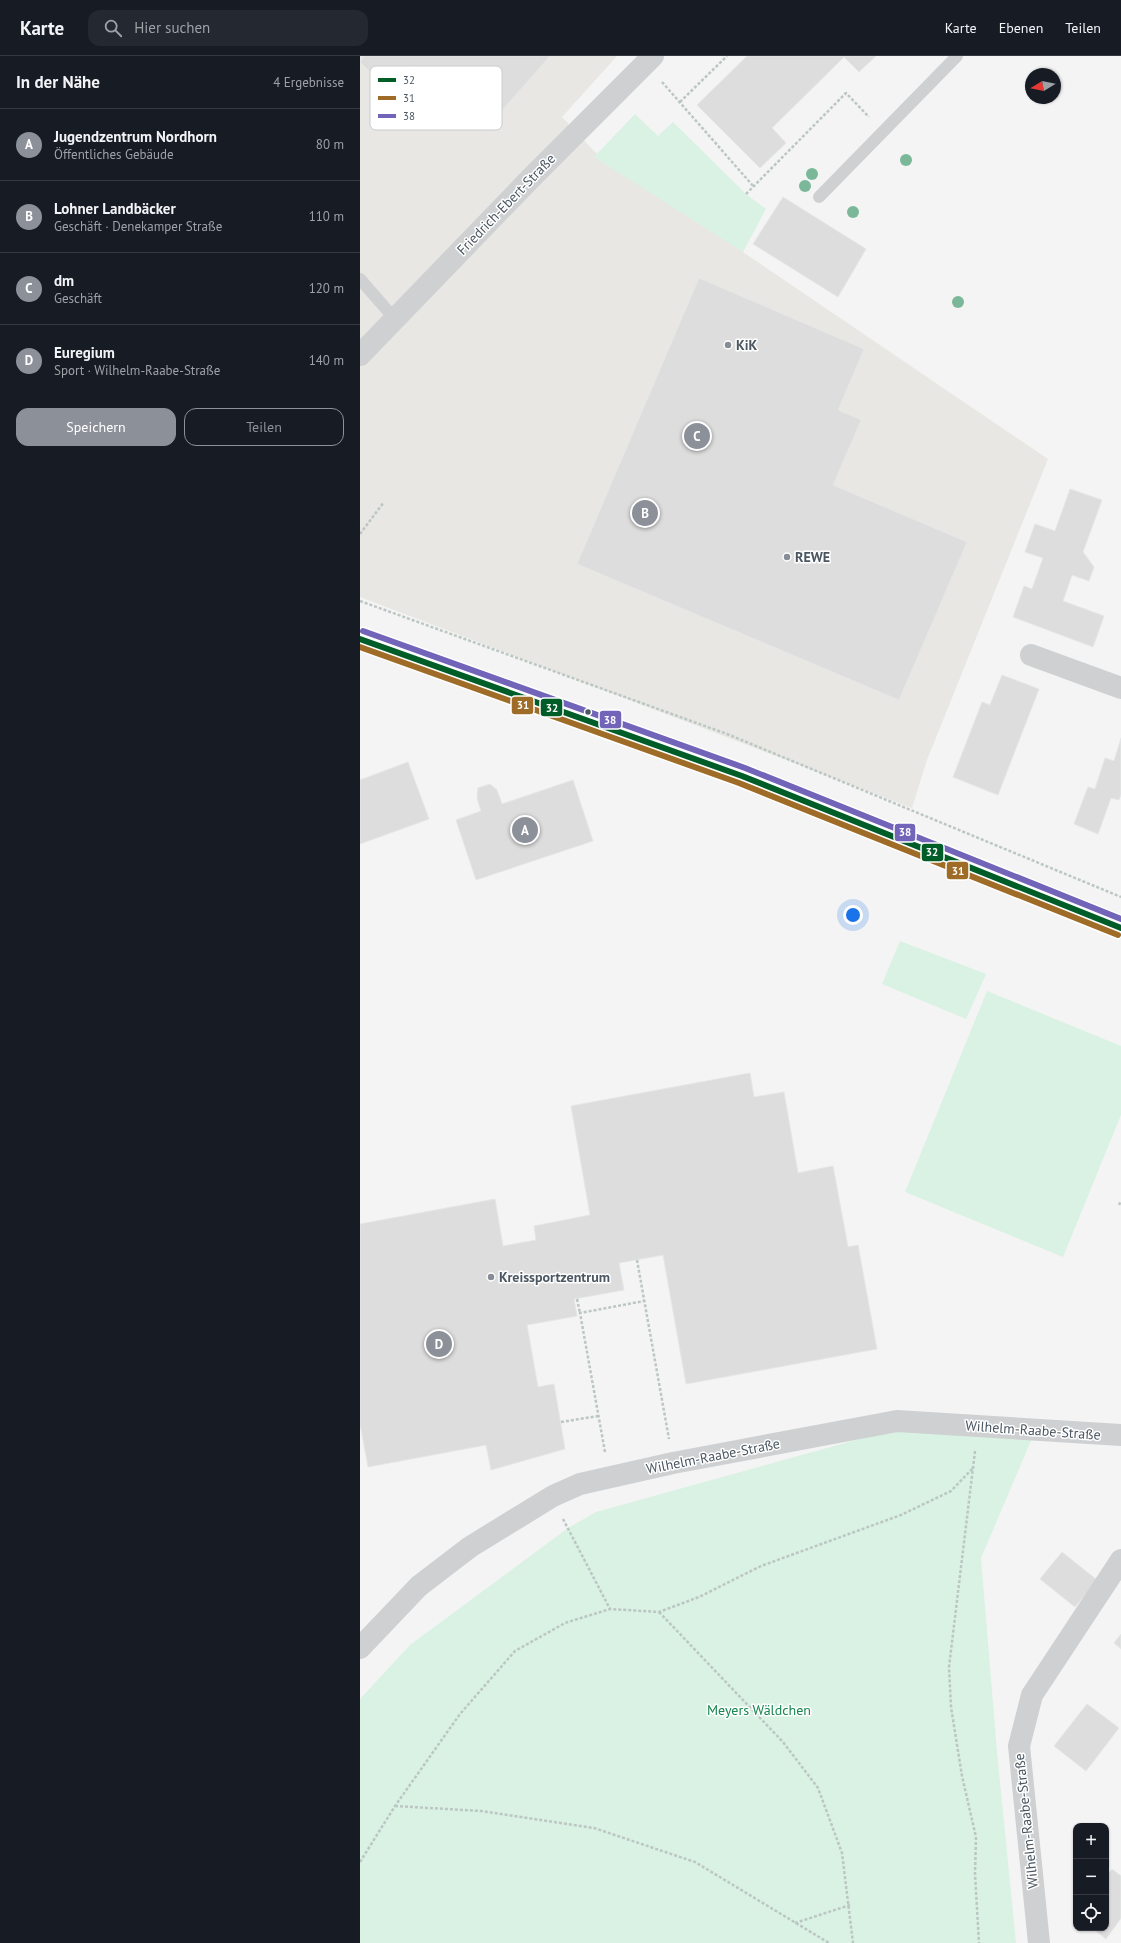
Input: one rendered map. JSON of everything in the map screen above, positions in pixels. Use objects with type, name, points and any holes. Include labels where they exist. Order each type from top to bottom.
[{"type":"street","name":"Friedrich-Ebert-Straße","points":[[360,355],[394,318],[532,177],[650,60]]},
{"type":"street","points":[[360,639],[742,776],[1121,928]]},
{"type":"street","points":[[1031,655],[1121,688]]},
{"type":"street","name":"Wilhelm-Raabe-Straße","points":[[360,1648],[425,1582],[470,1547],[553,1496],[580,1484],[609,1476],[674,1463],[897,1421],[1121,1435]]},
{"type":"street","name":"Wilhelm-Raabe-Straße","points":[[1039,1943],[1018,1746],[1032,1695],[1121,1560]]},
{"type":"lane","points":[[819,197],[957,56]]},
{"type":"lane","points":[[360,280],[394,318]]},
{"type":"path","points":[[680,102],[727,56]]},
{"type":"path","points":[[650,60],[680,102],[754,187]]},
{"type":"path","points":[[746,194],[846,93],[883,132]]},
{"type":"path","points":[[360,534],[384,502]]},
{"type":"path","points":[[360,601],[728,734],[1121,897]]},
{"type":"path","points":[[1119,1205],[1121,1201]]},
{"type":"path","points":[[637,1260],[674,1463]]},
{"type":"path","points":[[577,1299],[609,1476]]},
{"type":"path","points":[[580,1313],[644,1301]]},
{"type":"path","points":[[561,1422],[598,1416]]},
{"type":"path","points":[[977,1426],[974,1467],[961,1555],[949,1668],[951,1707],[962,1776],[976,1837],[975,1874],[979,1943]]},
{"type":"path","points":[[360,1862],[395,1806],[460,1714],[515,1651],[565,1622],[610,1608],[660,1612],[698,1597],[761,1566],[901,1515],[951,1491],[974,1467]]},
{"type":"path","points":[[553,1496],[610,1608]]},
{"type":"path","points":[[660,1612],[783,1742],[818,1788],[842,1853],[850,1905],[853,1943]]},
{"type":"path","points":[[395,1806],[481,1811],[594,1828],[695,1862],[829,1943]]},
{"type":"path","points":[[794,1923],[850,1905]]},
{"type":"shaded area","points":[[360,56],[617,56],[562,117],[594,151],[1048,459],[927,760],[912,808],[360,597]]},
{"type":"green space","points":[[635,114],[658,136],[673,122],[746,194],[766,209],[743,252],[594,157]]},
{"type":"green space","points":[[900,941],[986,974],[966,1019],[882,984]]},
{"type":"green space","points":[[987,991],[1121,1046],[1121,1115],[1063,1257],[905,1192]]},
{"type":"green space","name":"Meyers Wäldchen","points":[[899,1428],[1033,1436],[981,1558],[997,1752],[1016,1943],[360,1943],[360,1699],[410,1645],[568,1528],[596,1512]]},
{"type":"building","points":[[364,56],[550,56],[502,110],[502,66],[370,66],[370,72],[360,62]]},
{"type":"building","points":[[747,56],[876,56],[859,72],[844,57],[772,128],[786,143],[760,168],[697,105]]},
{"type":"building","points":[[783,197],[866,249],[838,297],[753,244]]},
{"type":"building","points":[[699,278],[864,349],[838,410],[861,420],[833,485],[967,542],[899,700],[577,564]]},
{"type":"building","points":[[1070,489],[1102,500],[1083,552],[1094,567],[1089,581],[1072,575],[1063,601],[1104,616],[1093,647],[1013,617],[1024,586],[1032,589],[1043,558],[1025,552],[1035,524],[1055,531]]},
{"type":"building","points":[[1002,675],[1039,689],[998,795],[953,777],[982,702],[990,705]]},
{"type":"building","points":[[1121,738],[1121,794],[1119,800],[1111,798],[1098,834],[1074,824],[1088,787],[1095,789],[1105,758],[1114,761]]},
{"type":"building","points":[[408,762],[429,819],[360,844],[360,780]]},
{"type":"building","points":[[573,780],[593,841],[476,880],[456,820],[481,811],[477,798],[478,788],[490,784],[497,790],[502,804]]},
{"type":"building","name":"Kreissportzentrum","points":[[750,1073],[754,1097],[784,1092],[798,1173],[833,1166],[848,1247],[858,1245],[877,1349],[686,1384],[663,1255],[619,1263],[624,1290],[574,1299],[577,1316],[527,1325],[538,1387],[554,1384],[565,1449],[491,1470],[486,1445],[368,1467],[360,1424],[360,1224],[495,1199],[503,1246],[536,1240],[534,1226],[590,1215],[571,1106]]},
{"type":"building","points":[[1062,1552],[1097,1580],[1075,1607],[1040,1579]]},
{"type":"building","points":[[1121,1634],[1121,1649],[1114,1643]]},
{"type":"building","points":[[1087,1704],[1119,1728],[1086,1771],[1054,1746]]},
{"type":"building","points":[[1112,1869],[1121,1876],[1121,1918],[1106,1939],[1096,1931],[1109,1931],[1109,1873]]},
{"type":"transit line","name":"38","points":[[363,631],[745,768],[1121,919]]},
{"type":"transit line","name":"32","points":[[360,639],[742,776],[1121,928]]},
{"type":"transit line","name":"31","points":[[360,647],[739,783],[1118,935]]},
{"type":"place","name":"KiK","points":[[728,345]]},
{"type":"place","name":"dm","points":[[697,436]]},
{"type":"place","name":"Lohner Landbäcker","points":[[645,513]]},
{"type":"place","name":"REWE","points":[[787,557]]},
{"type":"place","name":"Jugendzentrum Nordhorn","points":[[525,830]]},
{"type":"place","name":"Kreissportzentrum","points":[[491,1277]]},
{"type":"place","name":"Euregium","points":[[439,1344]]}]
